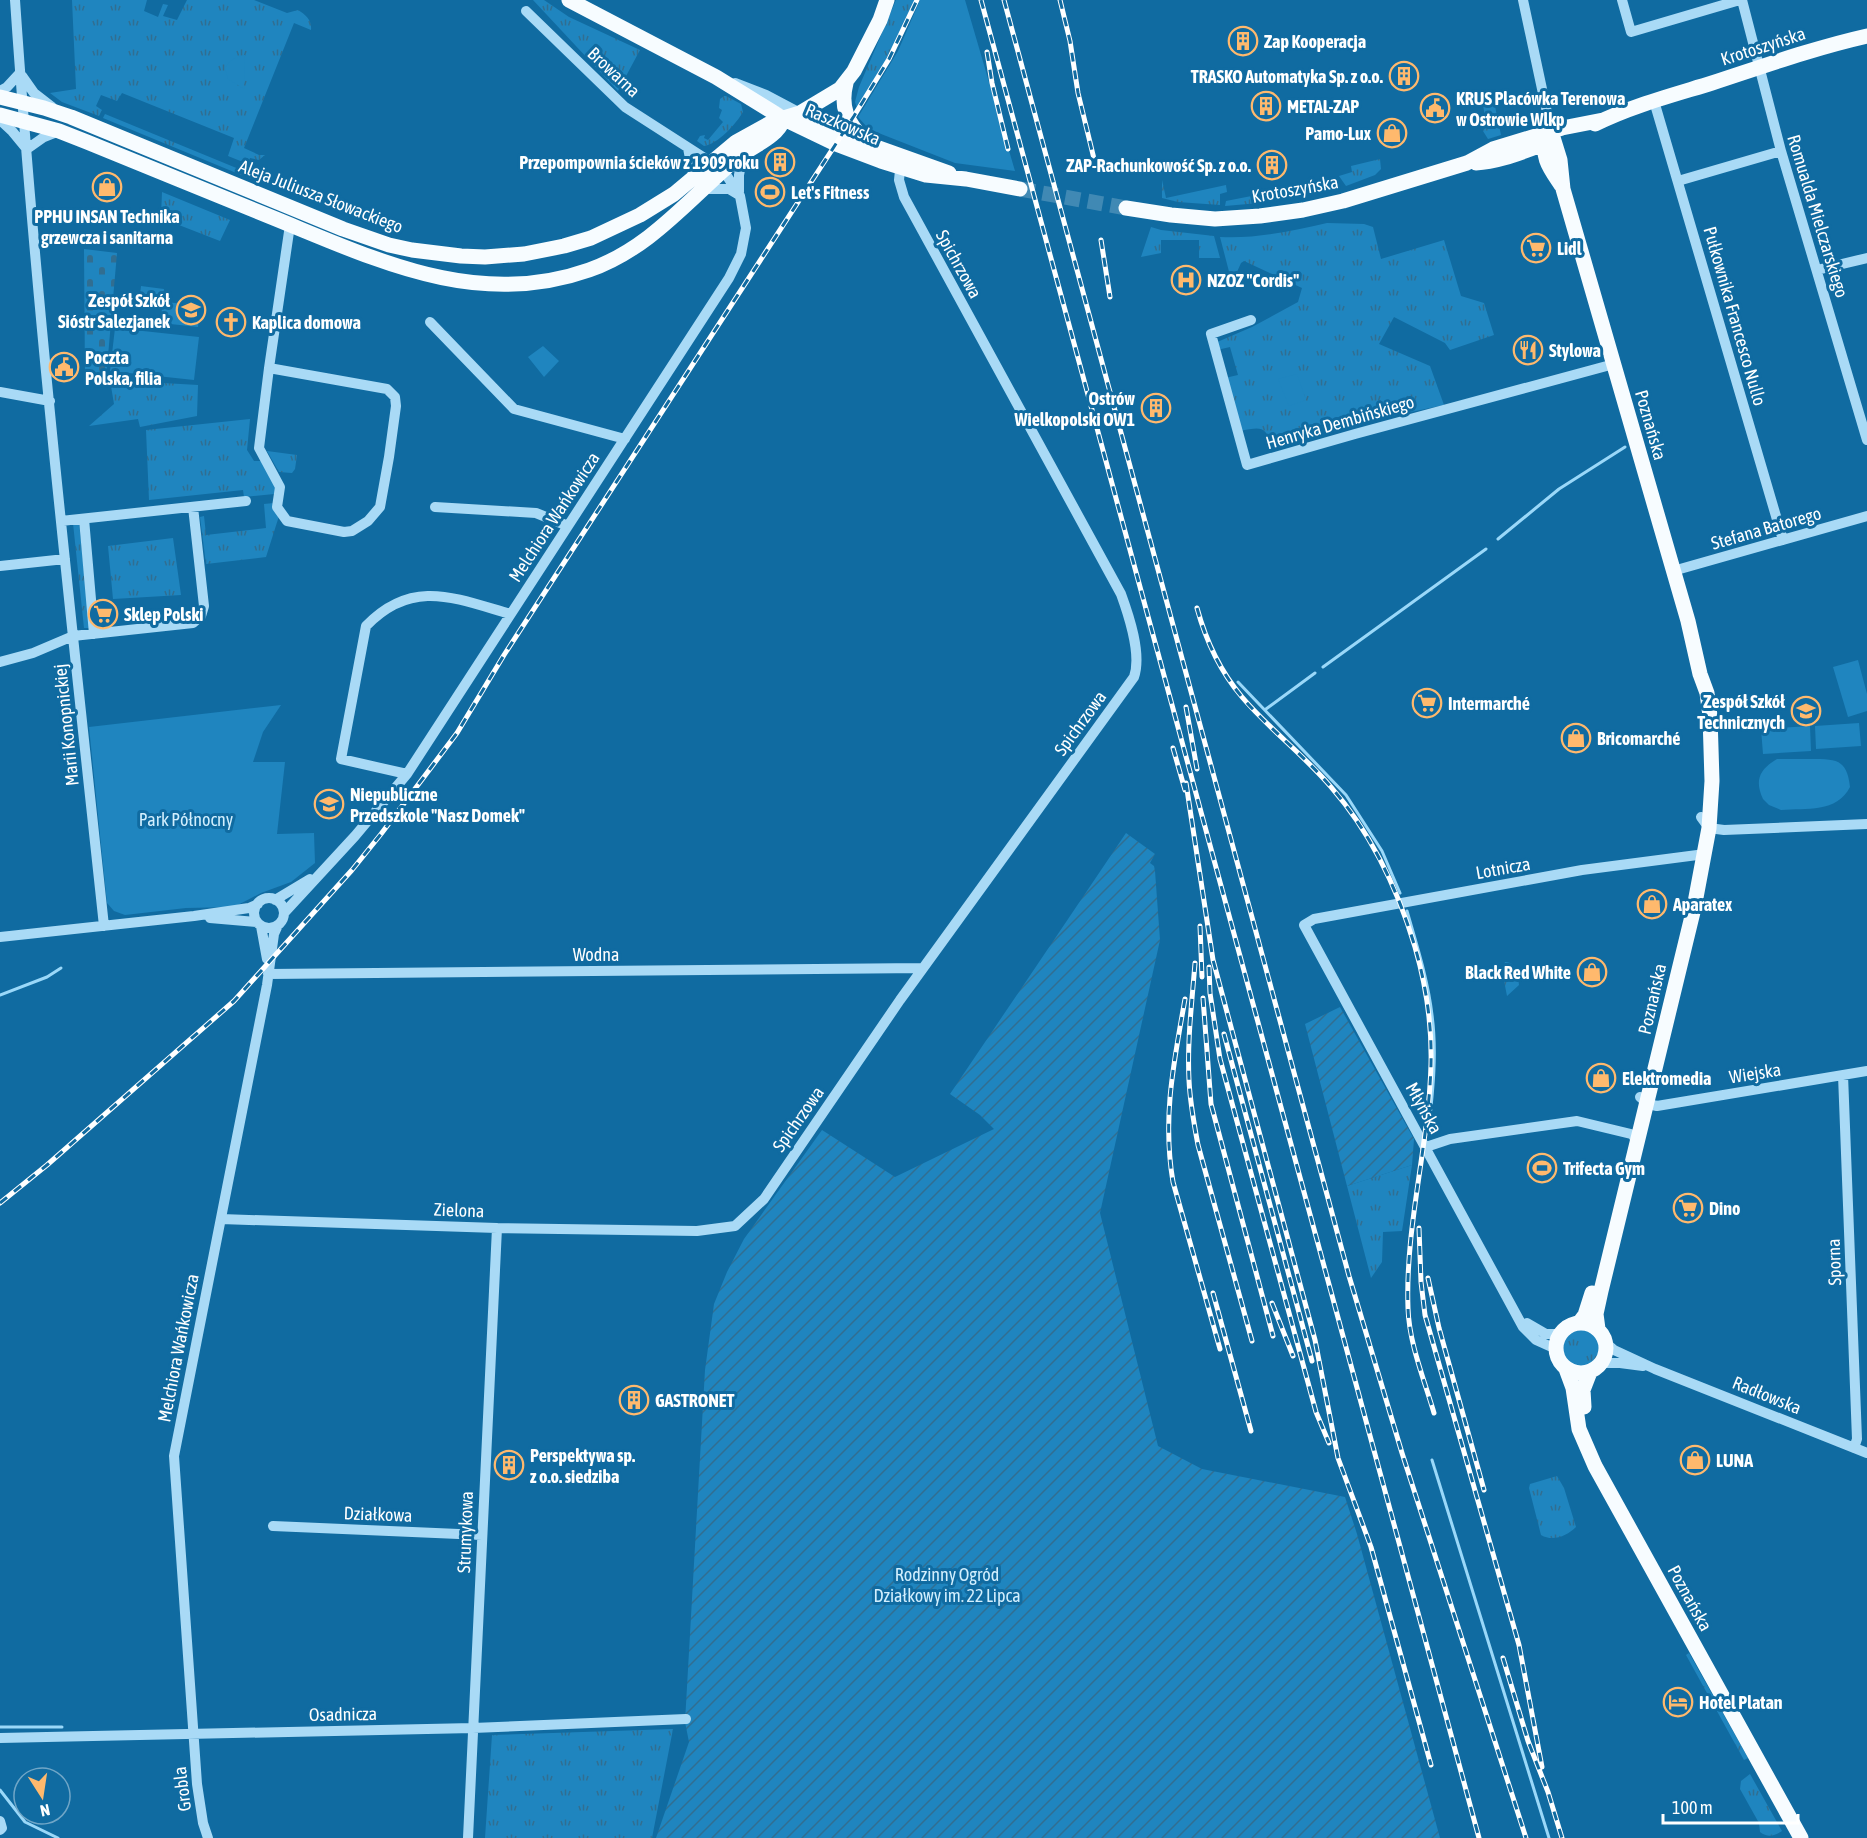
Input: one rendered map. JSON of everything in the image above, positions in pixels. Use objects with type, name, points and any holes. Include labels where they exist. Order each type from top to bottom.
[{"type":"main road","name":"Raszkowska","points":[[569,0],[716,77],[784,119]]},
{"type":"main road","points":[[869,144],[860,136],[846,116],[843,101],[846,83],[880,20],[887,0]]},
{"type":"main road","name":"Krotoszyńska","points":[[1126,208],[1215,219],[1271,215],[1335,203],[1467,163],[1493,149],[1550,139],[1578,124],[1603,120],[1654,101],[1831,44],[1867,36]]},
{"type":"main road","points":[[801,120],[846,83]]},
{"type":"main road","name":"Aleja Juliusza Słowackiego","points":[[0,97],[65,115],[365,237],[389,245],[437,254],[485,257],[524,254],[564,246],[591,238],[631,220],[698,184]]},
{"type":"main road","points":[[739,148],[755,120],[756,110],[752,100]]},
{"type":"main road","name":"Aleja Juliusza Słowackiego","points":[[0,115],[59,131],[390,265],[431,277],[478,284],[532,283],[584,272],[622,255],[660,229],[698,184],[774,121],[801,120]]},
{"type":"main road","name":"Aleja Juliusza Słowackiego","points":[[773,135],[781,127],[784,119]]},
{"type":"main road","name":"Raszkowska","points":[[801,120],[869,144],[901,162]]},
{"type":"main road","name":"Raszkowska","points":[[801,120],[860,153],[901,162],[930,164],[966,179],[1020,189]]},
{"type":"main road","name":"Aleja Juliusza Słowackiego","points":[[739,148],[773,135],[801,120]]},
{"type":"main road","name":"Poznańska","points":[[1550,139],[1560,160],[1563,189],[1688,621],[1700,674],[1707,693],[1712,739],[1712,782],[1701,854],[1596,1314],[1602,1336]]},
{"type":"main road","name":"Poznańska","points":[[1579,1323],[1591,1299],[1637,1134]]},
{"type":"main road","points":[[1579,1323],[1587,1323],[1602,1336],[1606,1354],[1595,1368],[1575,1373],[1566,1369],[1558,1359],[1556,1349],[1560,1334],[1568,1326],[1579,1323]]},
{"type":"main road","name":"Poznańska","points":[[1595,1368],[1583,1390],[1584,1410],[1589,1430],[1599,1454],[1812,1838]]},
{"type":"main road","name":"Poznańska","points":[[1566,1369],[1573,1388],[1579,1429],[1587,1451],[1801,1838]]},
{"type":"street","name":"Marii Konopnickiej","points":[[15,0],[22,102],[61,521],[104,926]]},
{"type":"street","points":[[1523,0],[1550,139]]},
{"type":"street","points":[[1622,0],[1631,32],[1741,0]]},
{"type":"street","name":"Romualda Mielczarskiego","points":[[1741,0],[1781,152],[1867,440]]},
{"type":"street","name":"Browarna","points":[[526,11],[625,107],[718,166]]},
{"type":"street","points":[[0,90],[14,81],[20,73],[42,101],[65,115]]},
{"type":"street","name":"Raszkowska","points":[[716,77],[766,95],[801,120]]},
{"type":"street","name":"Pułkownika Francesco Nullo","points":[[1654,101],[1783,540]]},
{"type":"street","points":[[0,120],[27,149],[44,137],[59,131]]},
{"type":"street","points":[[688,148],[698,184],[729,189],[740,196]]},
{"type":"street","points":[[739,148],[740,196]]},
{"type":"street","points":[[1678,181],[1781,152]]},
{"type":"street","name":"Spichrzowa","points":[[697,1231],[735,1226],[764,1199],[923,968],[1134,677],[1137,669],[1136,653],[1121,594],[904,197],[898,180],[901,162]]},
{"type":"street","name":"Melchiora Wańkowicza","points":[[284,913],[349,843],[407,774],[736,266],[741,255],[746,228],[740,196],[718,166]]},
{"type":"street","points":[[269,368],[387,389],[395,397],[396,406],[380,507],[359,528],[344,532],[287,522],[277,507],[280,487],[259,448],[269,368],[290,225]]},
{"type":"street","points":[[1817,270],[1867,258]]},
{"type":"street","name":"Henryka Dembińskiego","points":[[1251,320],[1211,334],[1247,465],[1614,364]]},
{"type":"street","points":[[430,322],[514,409],[625,439]]},
{"type":"street","points":[[0,392],[50,401]]},
{"type":"street","points":[[61,521],[246,501]]},
{"type":"street","points":[[0,662],[33,653],[73,636],[193,623],[201,616],[204,606],[193,507]]},
{"type":"street","points":[[435,507],[536,513],[568,526]]},
{"type":"street","name":"Stefana Batorego","points":[[1673,571],[1867,516]]},
{"type":"street","points":[[84,519],[94,634]]},
{"type":"street","points":[[0,566],[66,559]]},
{"type":"street","points":[[407,774],[341,759],[366,626],[376,615],[401,600],[421,595],[461,599],[510,614]]},
{"type":"street","points":[[1705,822],[1724,830],[1867,824]]},
{"type":"street","name":"Lotnicza","points":[[1308,922],[1314,919],[1582,870],[1701,854]]},
{"type":"street","name":"Melchiora Wańkowicza","points":[[275,900],[320,872]]},
{"type":"street","points":[[0,937],[194,916],[249,908],[266,899],[275,900],[280,904],[284,913],[278,925],[270,928],[259,924],[194,916]]},
{"type":"street","points":[[258,904],[254,913],[259,924]]},
{"type":"street","name":"Młyńska","points":[[1308,922],[1304,925],[1515,1313]]},
{"type":"street","name":"Melchiora Wańkowicza","points":[[259,924],[268,974]]},
{"type":"street","name":"Melchiora Wańkowicza","points":[[192,1734],[174,1456],[274,934],[278,925]]},
{"type":"street","name":"Wodna","points":[[268,974],[923,968]]},
{"type":"street","name":"Wiejska","points":[[1644,1100],[1657,1106],[1867,1071]]},
{"type":"street","name":"Sporna","points":[[1843,1075],[1857,1439],[1854,1448]]},
{"type":"street","points":[[1426,1147],[1450,1139],[1577,1121],[1637,1134]]},
{"type":"street","name":"Zielona","points":[[221,1219],[497,1228],[697,1231]]},
{"type":"street","name":"Strumykowa","points":[[468,1838],[497,1228]]},
{"type":"street","points":[[1515,1313],[1540,1332],[1560,1334]]},
{"type":"street","points":[[1515,1313],[1531,1335],[1542,1344],[1556,1349]]},
{"type":"street","points":[[1602,1336],[1614,1350],[1655,1369]]},
{"type":"street","points":[[1595,1368],[1620,1363],[1655,1369]]},
{"type":"street","name":"Radłowska","points":[[1655,1369],[1867,1453]]},
{"type":"street","name":"Działkowa","points":[[273,1527],[482,1535]]},
{"type":"street","name":"Osadnicza","points":[[0,1738],[473,1728],[686,1719]]},
{"type":"street","name":"Grobla","points":[[192,1734],[201,1814],[208,1838]]},
{"type":"street","points":[[0,1821],[2,1828],[0,1830]]},
{"type":"green space","points":[[72,0],[147,0],[144,11],[158,17],[163,4],[168,5],[163,16],[177,20],[187,0],[254,0],[287,13],[298,10],[304,14],[311,30],[294,23],[244,148],[259,155],[265,155],[259,160],[250,158],[248,164],[228,156],[234,138],[122,93],[117,101],[101,95],[96,106],[102,110],[99,116],[62,102],[50,93],[76,89]]},
{"type":"green space","points":[[533,0],[544,0],[569,17],[640,50],[618,91]]},
{"type":"green space","points":[[896,0],[915,0],[886,60],[857,108],[855,102],[859,87]]},
{"type":"green space","points":[[920,0],[965,0],[1015,171],[955,163],[876,132],[867,127],[858,117],[898,51]]},
{"type":"green space","points":[[245,55],[244,89],[228,79],[225,68],[233,59]]},
{"type":"green space","points":[[1492,92],[1501,135],[1488,139],[1483,131],[1486,124],[1482,98],[1478,94]]},
{"type":"green space","points":[[724,96],[741,104],[743,112],[721,138],[704,146],[697,141],[700,136],[705,135],[704,138],[708,140],[723,122],[719,118],[722,110],[719,108],[720,99]]},
{"type":"green space","points":[[105,114],[251,174],[251,179],[103,118]]},
{"type":"green space","points":[[1380,159],[1381,169],[1375,175],[1346,186],[1339,176],[1352,172],[1351,166]]},
{"type":"green space","points":[[1307,179],[1312,194],[1225,206],[1226,201],[1308,185]]},
{"type":"green space","points":[[1162,180],[1166,198],[1226,185],[1227,192],[1220,194],[1220,205],[1178,202],[1162,198]]},
{"type":"green space","points":[[162,192],[230,220],[220,241],[161,218]]},
{"type":"green space","points":[[1327,223],[1364,224],[1373,227],[1381,259],[1444,240],[1461,296],[1484,303],[1494,335],[1450,350],[1445,343],[1394,317],[1379,344],[1430,366],[1444,405],[1273,448],[1268,435],[1262,429],[1239,431],[1225,378],[1238,375],[1230,347],[1217,350],[1215,343],[1252,327],[1298,302],[1302,288],[1244,261],[1232,283],[1220,237],[1260,236]]},
{"type":"green space","points":[[1151,227],[1214,236],[1220,258],[1199,258],[1199,240],[1161,240],[1161,253],[1141,257]]},
{"type":"green space","points":[[84,249],[117,253],[106,379],[85,376]]},
{"type":"green space","points":[[141,286],[164,289],[163,302],[200,305],[198,327],[161,323],[162,306],[139,303]]},
{"type":"green space","points":[[115,328],[199,337],[194,380],[110,371]]},
{"type":"green space","points":[[543,346],[559,361],[544,377],[528,357]]},
{"type":"green space","points":[[1297,374],[1306,400],[1289,406],[1278,379]]},
{"type":"green space","points":[[110,380],[198,385],[197,416],[140,427],[138,419],[89,426],[114,404]]},
{"type":"green space","points":[[250,419],[247,450],[254,461],[262,461],[276,489],[274,494],[244,497],[243,490],[149,500],[146,430]]},
{"type":"green space","points":[[267,451],[297,455],[295,469],[292,473],[279,472]]},
{"type":"green space","points":[[274,503],[279,516],[266,557],[206,564],[200,517],[204,516],[206,535],[266,528],[264,504]]},
{"type":"green space","points":[[79,522],[90,628],[84,628],[73,523]]},
{"type":"green space","points":[[173,538],[181,595],[113,599],[108,546]]},
{"type":"green space","points":[[1858,660],[1867,694],[1867,711],[1848,717],[1833,667]]},
{"type":"green space","name":"Park Północny","points":[[281,705],[263,732],[253,762],[285,762],[277,834],[314,833],[315,863],[291,882],[261,893],[234,907],[186,908],[125,915],[114,911],[107,903],[89,727]]},
{"type":"green space","points":[[1859,723],[1861,746],[1816,749],[1815,726]]},
{"type":"green space","points":[[1810,726],[1811,751],[1763,754],[1761,729]]},
{"type":"green space","points":[[1777,759],[1834,760],[1839,762],[1846,771],[1850,787],[1837,801],[1829,805],[1810,809],[1781,810],[1769,805],[1763,799],[1759,786],[1763,771]]},
{"type":"green space","name":"Rodzinny Ogród Działkowy im. 22 Lipca","points":[[1126,833],[1155,854],[1150,863],[1154,866],[1155,871],[1160,940],[1100,1213],[1158,1446],[1202,1469],[1345,1497],[1440,1838],[656,1838],[689,1742],[685,1722],[705,1370],[714,1304],[727,1272],[744,1239],[822,1130],[895,1177],[994,1129],[980,1115],[950,1094]]},
{"type":"green space","points":[[1505,962],[1515,967],[1519,985],[1507,996],[1502,970]]},
{"type":"green space","points":[[1340,1007],[1414,1139],[1412,1165],[1347,1186],[1305,1024]]},
{"type":"green space","points":[[1412,1165],[1402,1231],[1383,1232],[1382,1262],[1371,1278],[1347,1186]]},
{"type":"green space","points":[[1580,1329],[1588,1330],[1594,1335],[1599,1341],[1599,1357],[1594,1363],[1588,1368],[1580,1369],[1572,1368],[1566,1363],[1561,1357],[1560,1349],[1561,1341],[1566,1335],[1572,1330]]},
{"type":"green space","points":[[1557,1476],[1564,1488],[1576,1527],[1564,1535],[1550,1538],[1541,1535],[1529,1488],[1530,1484]]},
{"type":"green space","points":[[1689,1653],[1748,1758],[1744,1760],[1686,1655]]},
{"type":"green space","points":[[673,1729],[652,1838],[485,1838],[492,1735]]},
{"type":"green space","points":[[1750,1774],[1782,1831],[1771,1836],[1760,1832],[1759,1823],[1740,1789],[1741,1781]]},
{"type":"waterway","points":[[1498,539],[1559,489],[1625,447]]},
{"type":"waterway","points":[[1323,667],[1486,549]]},
{"type":"waterway","points":[[1266,709],[1315,673]]},
{"type":"waterway","points":[[1238,682],[1346,795],[1382,851],[1400,893]]},
{"type":"waterway","points":[[1407,911],[1425,976],[1433,1029],[1434,1071],[1429,1126]]},
{"type":"waterway","points":[[0,995],[47,977],[61,968]]},
{"type":"waterway","points":[[1432,1460],[1549,1838]]},
{"type":"waterway","points":[[0,1727],[62,1727]]},
{"type":"waterway","points":[[0,1790],[25,1822],[58,1838]]},
{"type":"tunnel","points":[[1020,189],[1126,208]]},
{"type":"railway","points":[[0,1203],[47,1165],[234,1001],[352,870],[381,834],[457,733],[504,655],[854,116],[889,59],[917,0]]},
{"type":"railway","points":[[981,0],[1479,1838]]},
{"type":"railway","points":[[1004,0],[1349,1276],[1402,1453],[1526,1838]]},
{"type":"railway","points":[[1060,0],[1070,41],[1078,93],[1096,167]]},
{"type":"railway","points":[[987,52],[1008,149]]},
{"type":"railway","points":[[1101,240],[1110,297]]},
{"type":"railway","points":[[1197,608],[1215,655],[1234,687],[1264,720],[1321,775],[1359,823],[1382,863],[1415,947],[1428,1005],[1431,1064],[1426,1125],[1410,1247],[1408,1308],[1414,1348],[1434,1413]]},
{"type":"railway","points":[[1186,707],[1197,769]]},
{"type":"railway","points":[[1173,748],[1185,790]]},
{"type":"railway","points":[[1186,783],[1213,960],[1315,1340],[1338,1458],[1371,1547],[1431,1765]]},
{"type":"railway","points":[[1200,926],[1202,977]]},
{"type":"railway","points":[[1195,963],[1189,1051],[1192,1113],[1198,1145],[1252,1341]]},
{"type":"railway","points":[[1209,967],[1210,993],[1220,1059],[1316,1412],[1329,1443]]},
{"type":"railway","points":[[1203,998],[1211,1104],[1273,1336]]},
{"type":"railway","points":[[1185,999],[1171,1090],[1170,1158],[1173,1182],[1220,1349]]},
{"type":"railway","points":[[1224,1034],[1312,1361]]},
{"type":"railway","points":[[1419,1228],[1425,1315],[1519,1645],[1542,1767]]},
{"type":"railway","points":[[1428,1278],[1439,1328],[1484,1490]]},
{"type":"railway","points":[[1213,1293],[1251,1431]]},
{"type":"railway","points":[[1272,1303],[1293,1356]]},
{"type":"railway","points":[[1503,1658],[1528,1741],[1548,1792],[1562,1838]]},
{"type":"place","name":"Zap Kooperacja","points":[[1243,41]]},
{"type":"place","name":"TRASKO Automatyka Sp. z o.o.","points":[[1404,76]]},
{"type":"place","name":"METAL-ZAP","points":[[1266,106]]},
{"type":"place","name":"KRUS Placówka Terenowa w Ostrowie Wlkp","points":[[1435,108]]},
{"type":"place","name":"Pamo-Lux","points":[[1392,133]]},
{"type":"place","name":"Przepompownia ścieków z 1909 roku","points":[[780,162]]},
{"type":"place","name":"ZAP-Rachunkowość Sp. z o.o.","points":[[1272,165]]},
{"type":"place","name":"PPHU INSAN Technika grzewcza i sanitarna","points":[[107,187]]},
{"type":"place","name":"Let's Fitness","points":[[770,192]]},
{"type":"place","name":"Lidl","points":[[1536,248]]},
{"type":"place","name":"NZOZ \"Cordis\"","points":[[1186,280]]},
{"type":"place","name":"Zespół Szkół Sióstr Salezjanek","points":[[191,310]]},
{"type":"place","name":"Kaplica domowa","points":[[231,322]]},
{"type":"place","name":"Stylowa","points":[[1528,350]]},
{"type":"place","name":"Poczta Polska, filia","points":[[64,367]]},
{"type":"place","name":"Ostrów Wielkopolski OW1","points":[[1156,408]]},
{"type":"place","name":"Sklep Polski","points":[[103,614]]},
{"type":"place","name":"Intermarché","points":[[1427,703]]},
{"type":"place","name":"Zespół Szkół Technicznych","points":[[1806,711]]},
{"type":"place","name":"Bricomarché","points":[[1576,738]]},
{"type":"place","name":"Niepubliczne Przedszkole \"Nasz Domek\"","points":[[329,804]]},
{"type":"place","name":"Aparatex","points":[[1652,904]]},
{"type":"place","name":"Black Red White","points":[[1592,972]]},
{"type":"place","name":"Elektromedia","points":[[1601,1078]]},
{"type":"place","name":"Trifecta Gym","points":[[1542,1168]]},
{"type":"place","name":"Dino","points":[[1688,1208]]},
{"type":"place","name":"GASTRONET","points":[[634,1400]]},
{"type":"place","name":"LUNA","points":[[1695,1460]]},
{"type":"place","name":"Perspektywa sp. z o.o. siedziba","points":[[509,1465]]},
{"type":"place","name":"Hotel Platan","points":[[1678,1702]]}]
